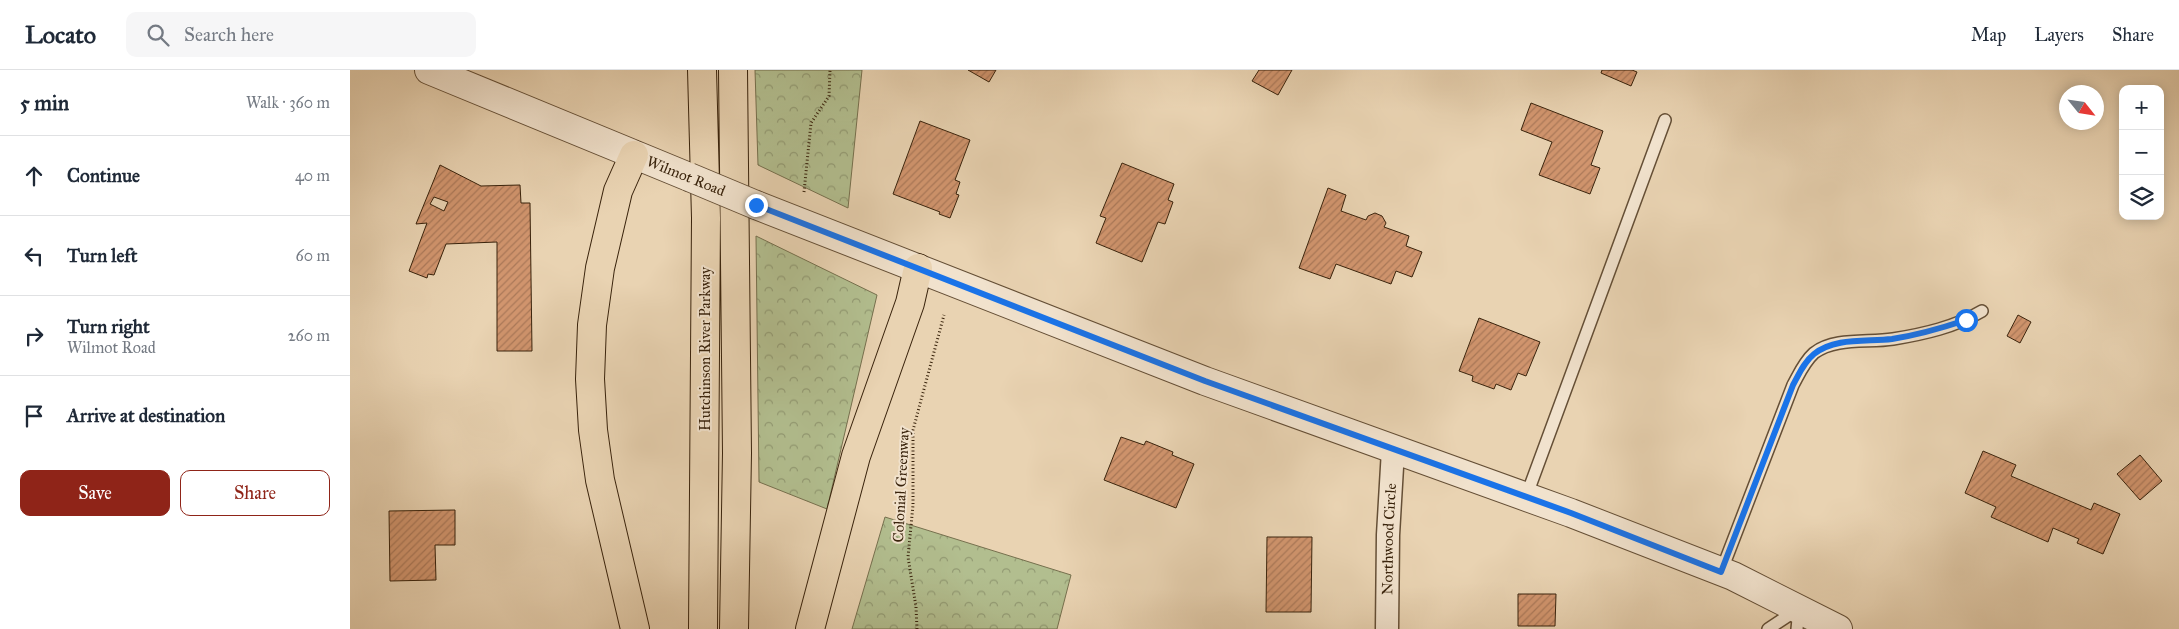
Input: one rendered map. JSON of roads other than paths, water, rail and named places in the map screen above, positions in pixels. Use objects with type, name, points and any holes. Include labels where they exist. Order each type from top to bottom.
[{"type":"highway","name":"Hutchinson River Parkway","points":[[702,70],[706,218],[703,629]]},
{"type":"highway","name":"Hutchinson River Parkway","points":[[733,70],[737,454],[734,629]]},
{"type":"highway","points":[[634,155],[618,191],[600,268],[592,325],[590,378],[594,439],[600,480],[635,629]]},
{"type":"highway","points":[[810,629],[851,474],[910,303],[918,268]]},
{"type":"street","name":"Wilmot Road","points":[[429,70],[756,205],[1205,381],[1526,497],[1721,572],[1798,619],[1838,629]]},
{"type":"street","name":"Northwood Circle","points":[[1387,629],[1388,535],[1393,450]]},
{"type":"lane","points":[[1526,497],[1665,120]]},
{"type":"lane","points":[[1721,572],[1793,385],[1803,366],[1814,353],[1829,345],[1892,339],[1935,330],[1966,320],[1982,311]]},
{"type":"lane","points":[[1768,629],[1798,619]]}]
